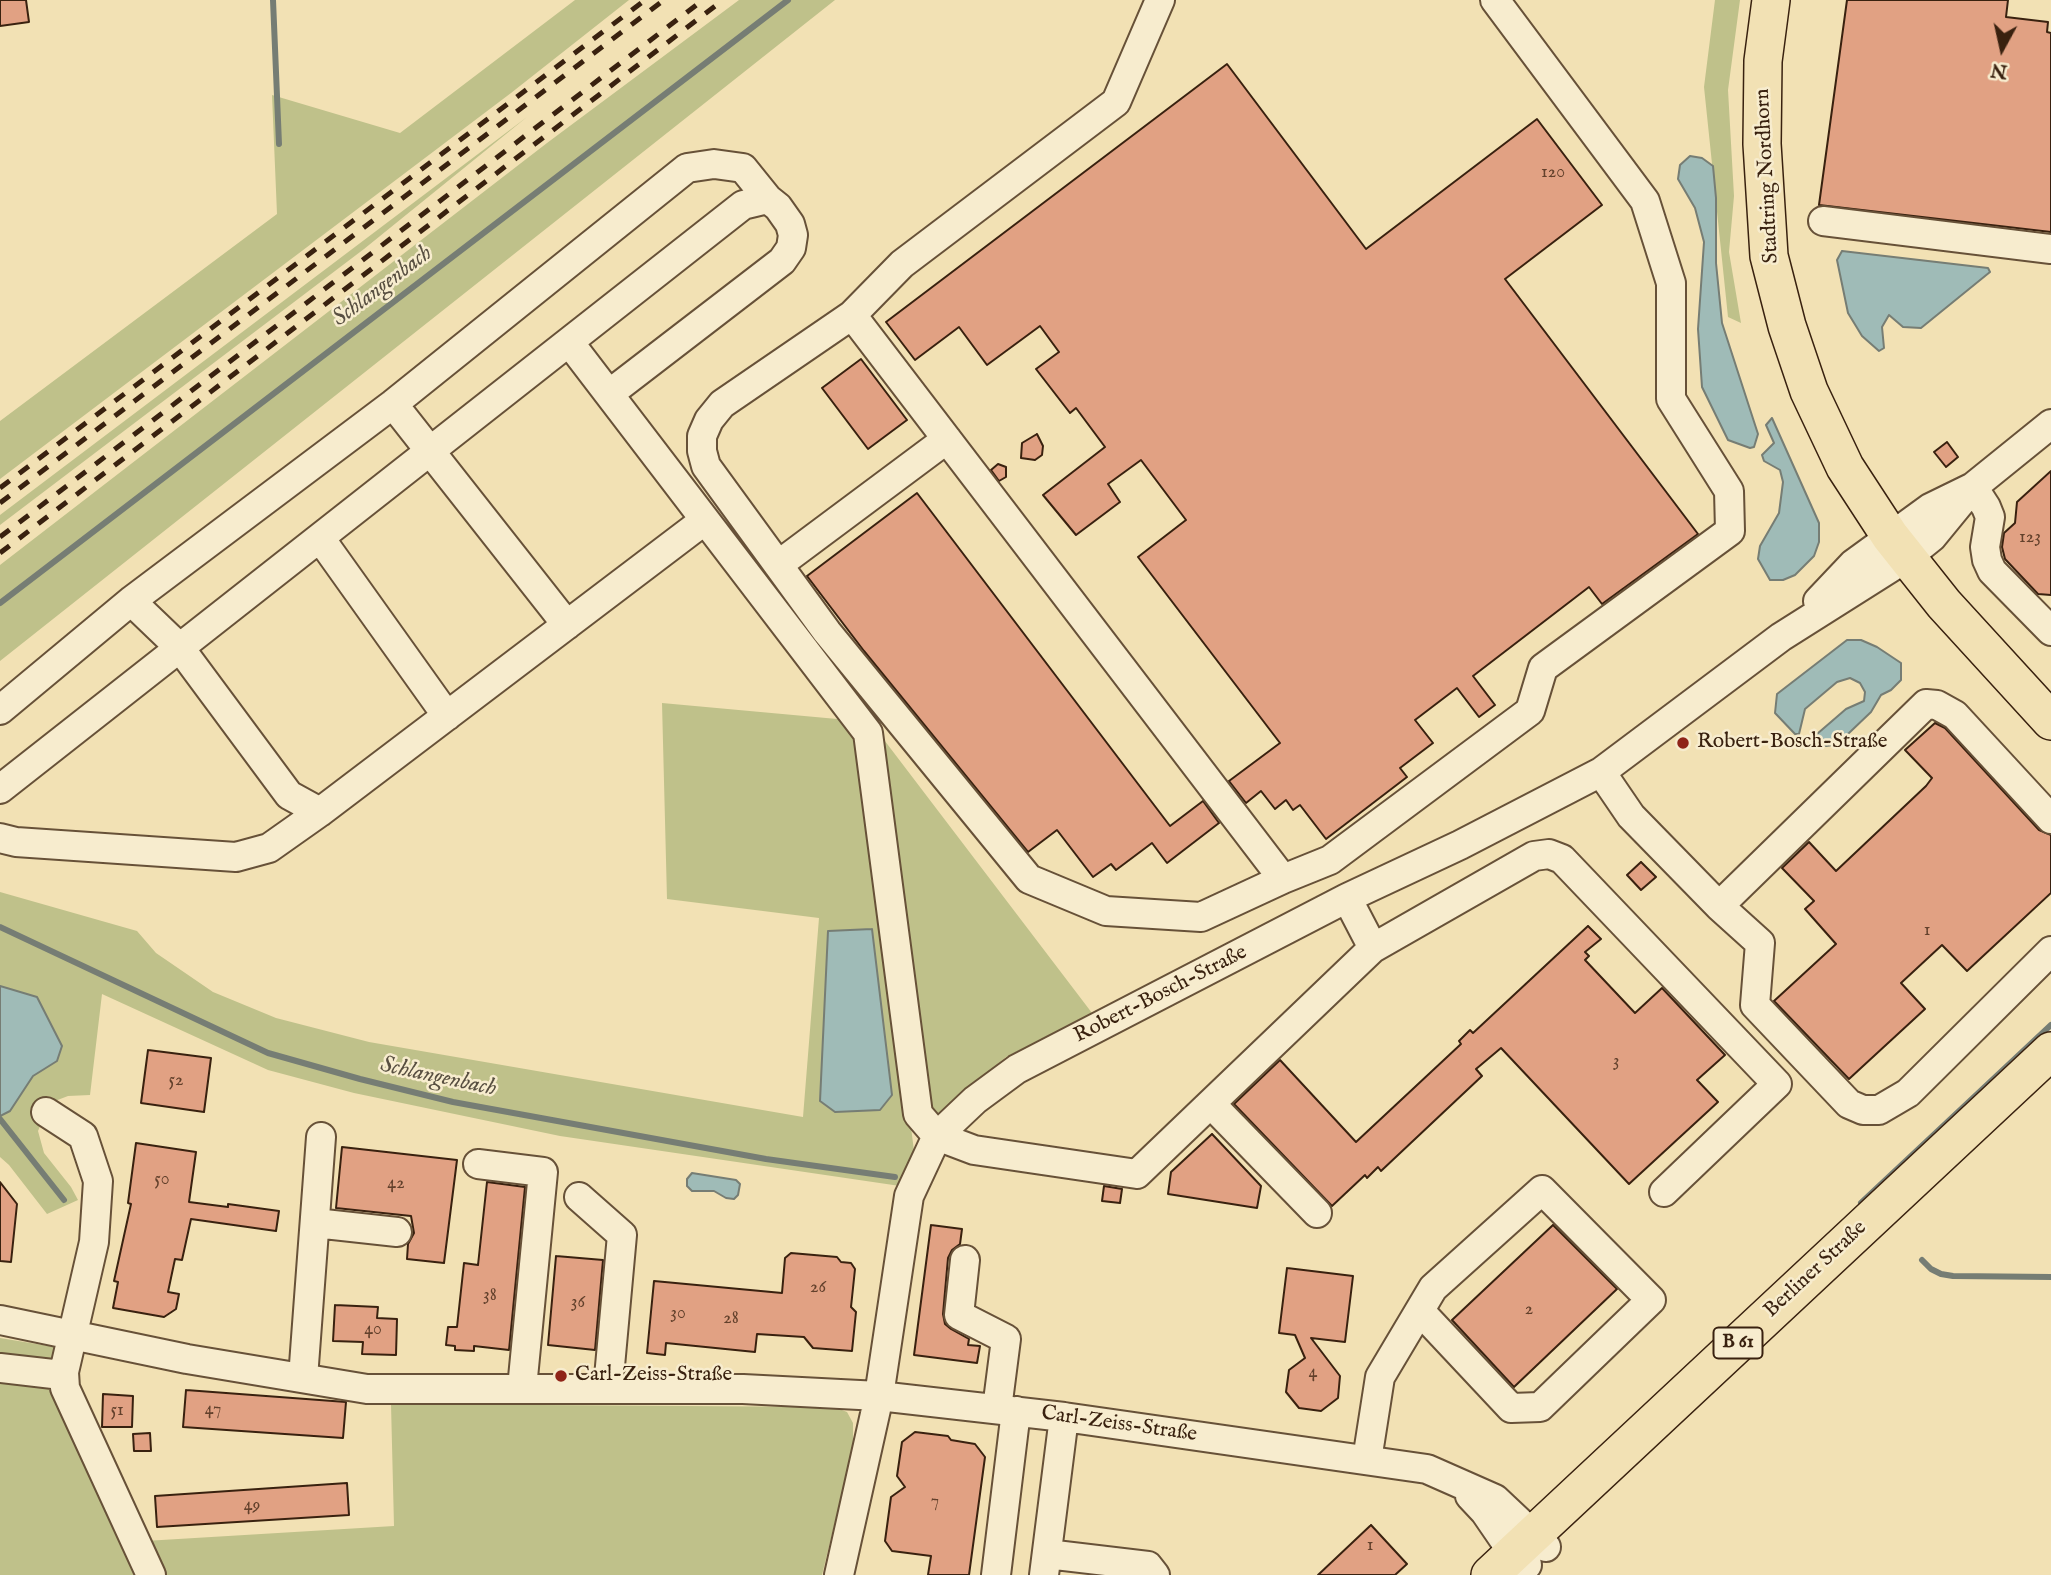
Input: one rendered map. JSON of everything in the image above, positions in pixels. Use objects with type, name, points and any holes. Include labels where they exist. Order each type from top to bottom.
[{"type":"main road","name":"Stadtring Nordhorn","points":[[1771,0],[1763,61],[1762,144],[1769,256],[1787,326],[1809,391],[1845,467],[1898,547],[1944,604],[2051,721]]},
{"type":"main road","name":"Berliner Straße","points":[[1521,1558],[2051,1051]]},
{"type":"main road","name":"Berliner Straße","points":[[1521,1558],[2051,1074]]},
{"type":"street","points":[[1160,0],[1116,102],[902,264],[852,315],[722,404],[709,420],[702,436],[702,451],[706,466],[827,632],[1029,879],[1106,911],[1202,917],[1330,860],[1530,710],[1543,668],[1730,531],[1729,491],[1671,399],[1671,283],[1645,201],[1495,0]]},
{"type":"street","points":[[0,710],[131,601],[393,404],[687,168],[714,164],[743,168],[790,224],[793,235],[791,247],[782,261],[609,394]]},
{"type":"street","points":[[0,789],[743,205],[768,199]]},
{"type":"street","points":[[1823,221],[2051,249]]},
{"type":"street","points":[[852,315],[1283,879]]},
{"type":"street","points":[[569,342],[869,733],[918,1114],[937,1136],[974,1150],[1138,1174],[1373,948],[1534,856],[1549,854],[1562,859],[1777,1084],[1664,1192]]},
{"type":"street","points":[[393,404],[567,625]]},
{"type":"street","points":[[1898,547],[1932,537],[1973,487],[2051,424]]},
{"type":"street","points":[[778,565],[947,439]]},
{"type":"street","points":[[680,487],[706,466]]},
{"type":"street","points":[[1973,487],[1990,517],[1985,547],[1992,570],[2051,631]]},
{"type":"street","points":[[0,838],[16,842],[236,857],[269,848],[705,520]]},
{"type":"street","points":[[320,538],[447,716]]},
{"type":"street","name":"Robert-Bosch-Straße","points":[[839,1575],[879,1396],[909,1196],[937,1136],[975,1101],[1017,1069],[1347,898],[1460,845],[1609,766],[1898,547]]},
{"type":"street","points":[[131,601],[180,648],[289,795],[320,812]]},
{"type":"street","points":[[1725,899],[1926,705],[1937,705],[1955,715],[2051,819]]},
{"type":"street","points":[[1609,766],[1631,816],[1725,899],[1760,943],[1755,1005],[1849,1104],[1863,1110],[1880,1110],[1908,1093],[2051,951]]},
{"type":"street","points":[[1347,898],[1373,948]]},
{"type":"street","points":[[1211,1104],[1317,1213]]},
{"type":"street","points":[[46,1112],[83,1136],[98,1181],[94,1242],[64,1372],[65,1388],[151,1575]]},
{"type":"street","points":[[303,1378],[321,1137]]},
{"type":"street","points":[[478,1164],[543,1172],[522,1388]]},
{"type":"street","points":[[1367,1460],[1380,1377],[1433,1288],[1542,1190],[1651,1300],[1540,1407],[1511,1408],[1420,1311]]},
{"type":"street","points":[[579,1197],[622,1235],[608,1388]]},
{"type":"street","points":[[315,1223],[397,1232]]},
{"type":"street","points":[[965,1260],[959,1315],[1006,1339],[1007,1410],[996,1575]]},
{"type":"street","name":"Carl-Zeiss-Straße","points":[[0,1320],[187,1359],[367,1388],[743,1389],[879,1396],[1064,1417],[1427,1468],[1453,1479],[1485,1512],[1521,1558]]},
{"type":"street","points":[[0,1368],[53,1374],[64,1372]]},
{"type":"street","points":[[1064,1417],[1046,1565],[1148,1566],[1156,1575]]},
{"type":"green space","points":[[575,0],[629,0],[511,93],[0,479],[0,421],[277,214],[272,95],[400,133]]},
{"type":"green space","points":[[739,0],[835,0],[0,661],[0,565],[547,143]]},
{"type":"green space","points":[[1715,0],[1740,0],[1728,90],[1734,196],[1729,252],[1741,323],[1728,317],[1704,87]]},
{"type":"green space","points":[[527,117],[364,249],[0,525],[0,515]]},
{"type":"green space","points":[[662,703],[848,720],[862,737],[915,1159],[900,1186],[560,1136],[354,1093],[268,1070],[102,994],[90,1095],[68,1096],[55,1101],[46,1112],[38,1131],[44,1153],[78,1200],[47,1214],[0,1157],[0,892],[137,931],[156,953],[213,992],[276,1018],[369,1042],[803,1117],[819,918],[667,899]]},
{"type":"green space","points":[[875,728],[1092,1013],[1006,1057],[965,1091],[944,1116],[926,1109]]},
{"type":"green space","points":[[0,1338],[55,1347],[52,1364],[0,1356]]},
{"type":"green space","points":[[0,1376],[52,1380],[140,1575],[0,1575]]},
{"type":"green space","points":[[391,1404],[834,1407],[847,1412],[853,1423],[853,1448],[822,1575],[160,1575],[145,1541],[394,1526]]},
{"type":"water","points":[[1690,156],[1702,158],[1713,166],[1716,263],[1722,323],[1758,434],[1754,447],[1750,448],[1728,440],[1702,387],[1698,329],[1704,242],[1695,208],[1678,179],[1680,165]]},
{"type":"water","points":[[1842,251],[1988,268],[1990,272],[1921,328],[1903,327],[1889,315],[1882,327],[1884,348],[1879,351],[1862,336],[1848,313],[1837,260]]},
{"type":"water","points":[[1772,418],[1819,523],[1819,542],[1814,556],[1795,575],[1783,580],[1770,580],[1758,559],[1760,546],[1779,513],[1783,482],[1780,470],[1764,461],[1762,455],[1774,443],[1766,425]]},
{"type":"water","points":[[1847,640],[1861,640],[1901,663],[1901,680],[1881,695],[1871,712],[1849,733],[1833,745],[1826,746],[1819,741],[1817,734],[1846,709],[1864,701],[1865,692],[1860,683],[1850,678],[1837,682],[1805,709],[1799,734],[1795,734],[1775,713],[1777,694]]},
{"type":"water","points":[[872,929],[892,1095],[880,1110],[835,1112],[820,1101],[828,931]]},
{"type":"water","points":[[0,986],[37,997],[62,1046],[57,1061],[33,1076],[10,1111],[0,1116]]},
{"type":"water","points":[[692,1173],[736,1180],[740,1184],[738,1195],[734,1199],[714,1191],[692,1191],[687,1186],[687,1179]]},
{"type":"building","points":[[0,0],[26,0],[29,22],[0,26]]},
{"type":"building","points":[[1847,0],[2008,0],[2006,17],[2048,22],[2047,32],[2051,33],[2051,232],[1819,205]]},
{"type":"building","points":[[1227,64],[1366,249],[1537,119],[1602,205],[1505,279],[1698,534],[1602,604],[1589,587],[1473,676],[1495,705],[1479,717],[1457,688],[1415,720],[1433,743],[1400,768],[1407,777],[1326,839],[1300,805],[1293,810],[1286,800],[1275,809],[1261,791],[1246,803],[1229,781],[1280,743],[1138,557],[1186,520],[1141,460],[1108,484],[1120,502],[1076,535],[1043,495],[1105,447],[1076,408],[1070,413],[1036,369],[1059,352],[1040,326],[987,365],[959,327],[915,360],[886,322]]},
{"type":"building","points":[[861,359],[907,420],[868,449],[822,388]]},
{"type":"building","points":[[1037,434],[1043,446],[1042,455],[1035,460],[1021,458],[1022,443]]},
{"type":"building","points":[[1947,442],[1958,457],[1946,467],[1934,452]]},
{"type":"building","points":[[998,464],[1006,467],[1006,477],[999,481],[991,470]]},
{"type":"building","points":[[2051,471],[2051,595],[2038,594],[2005,559],[2002,547],[2004,533],[2015,523],[2017,502]]},
{"type":"building","points":[[917,493],[1170,826],[1203,801],[1219,823],[1167,863],[1152,843],[1116,870],[1111,864],[1093,877],[1057,830],[1028,852],[864,651],[807,576]]},
{"type":"building","points":[[1935,723],[1945,728],[2039,830],[2051,835],[2051,893],[1967,971],[1942,945],[1901,983],[1925,1009],[1849,1079],[1774,1001],[1836,944],[1805,909],[1814,901],[1782,868],[1809,842],[1836,871],[1926,786],[1932,778],[1905,750]]},
{"type":"building","points":[[1641,862],[1656,877],[1641,890],[1627,875]]},
{"type":"building","points":[[1588,926],[1601,939],[1585,952],[1589,956],[1585,960],[1635,1013],[1662,988],[1725,1055],[1697,1080],[1718,1102],[1629,1184],[1501,1048],[1476,1069],[1482,1076],[1381,1171],[1378,1167],[1367,1178],[1365,1175],[1332,1206],[1234,1104],[1280,1060],[1356,1142],[1461,1044],[1459,1041],[1470,1030],[1473,1033]]},
{"type":"building","points":[[148,1050],[211,1058],[204,1112],[141,1103]]},
{"type":"building","points":[[1212,1134],[1261,1186],[1257,1208],[1168,1194],[1171,1172]]},
{"type":"building","points":[[136,1143],[196,1152],[189,1202],[279,1211],[276,1231],[191,1219],[182,1260],[175,1259],[168,1292],[179,1294],[176,1309],[164,1317],[113,1308],[118,1282],[114,1281],[131,1204],[128,1203]]},
{"type":"building","points":[[342,1147],[457,1160],[444,1263],[407,1259],[408,1244],[414,1233],[411,1216],[336,1208]]},
{"type":"building","points":[[0,1182],[17,1204],[11,1262],[0,1261]]},
{"type":"building","points":[[487,1182],[525,1187],[509,1350],[474,1346],[474,1351],[455,1350],[455,1346],[446,1345],[448,1327],[457,1327],[464,1263],[478,1265]]},
{"type":"building","points":[[1104,1186],[1122,1189],[1120,1203],[1102,1201]]},
{"type":"building","points":[[931,1225],[962,1229],[960,1244],[952,1250],[948,1258],[943,1314],[945,1324],[969,1339],[968,1345],[980,1346],[977,1363],[914,1355]]},
{"type":"building","points":[[1553,1225],[1617,1289],[1514,1387],[1452,1320]]},
{"type":"building","points":[[791,1253],[837,1257],[841,1262],[851,1263],[855,1269],[851,1307],[856,1312],[852,1351],[813,1348],[804,1337],[757,1334],[755,1352],[666,1343],[665,1355],[647,1353],[654,1281],[782,1293],[785,1258]]},
{"type":"building","points":[[556,1256],[603,1260],[595,1350],[548,1345]]},
{"type":"building","points":[[1287,1268],[1353,1276],[1345,1342],[1311,1338],[1340,1376],[1338,1398],[1321,1411],[1299,1408],[1286,1392],[1289,1370],[1305,1358],[1295,1335],[1279,1333]]},
{"type":"building","points":[[335,1305],[378,1307],[377,1318],[397,1319],[396,1355],[362,1354],[363,1342],[333,1341]]},
{"type":"building","points":[[186,1390],[346,1402],[343,1438],[183,1427]]},
{"type":"building","points":[[103,1394],[133,1396],[132,1427],[102,1427]]},
{"type":"building","points":[[915,1432],[948,1436],[951,1440],[975,1444],[985,1457],[969,1575],[928,1575],[931,1556],[892,1551],[885,1541],[891,1497],[905,1487],[897,1476],[902,1442]]},
{"type":"building","points":[[150,1433],[151,1451],[134,1451],[133,1434]]},
{"type":"building","points":[[347,1483],[349,1515],[157,1527],[155,1496]]},
{"type":"building","points":[[1371,1525],[1407,1564],[1395,1575],[1318,1575]]},
{"type":"waterway","points":[[273,0],[279,144]]},
{"type":"waterway","name":"Schlangenbach","points":[[0,603],[788,0]]},
{"type":"waterway","name":"Schlangenbach","points":[[0,927],[268,1053],[360,1079],[453,1102],[766,1159],[895,1177]]},
{"type":"waterway","points":[[1861,1203],[2051,1025]]},
{"type":"waterway","name":"Schlangenbach","points":[[0,1119],[64,1200]]},
{"type":"waterway","points":[[1922,1260],[1931,1269],[1953,1276],[2051,1277]]},
{"type":"railway","points":[[0,488],[645,0]]},
{"type":"railway","points":[[0,503],[664,0]]},
{"type":"railway","points":[[0,537],[703,0]]},
{"type":"railway","points":[[0,553],[723,0]]},
{"type":"place","name":"Robert-Bosch-Straße","points":[[1683,743]]},
{"type":"place","name":"Carl-Zeiss-Straße","points":[[561,1376]]}]
